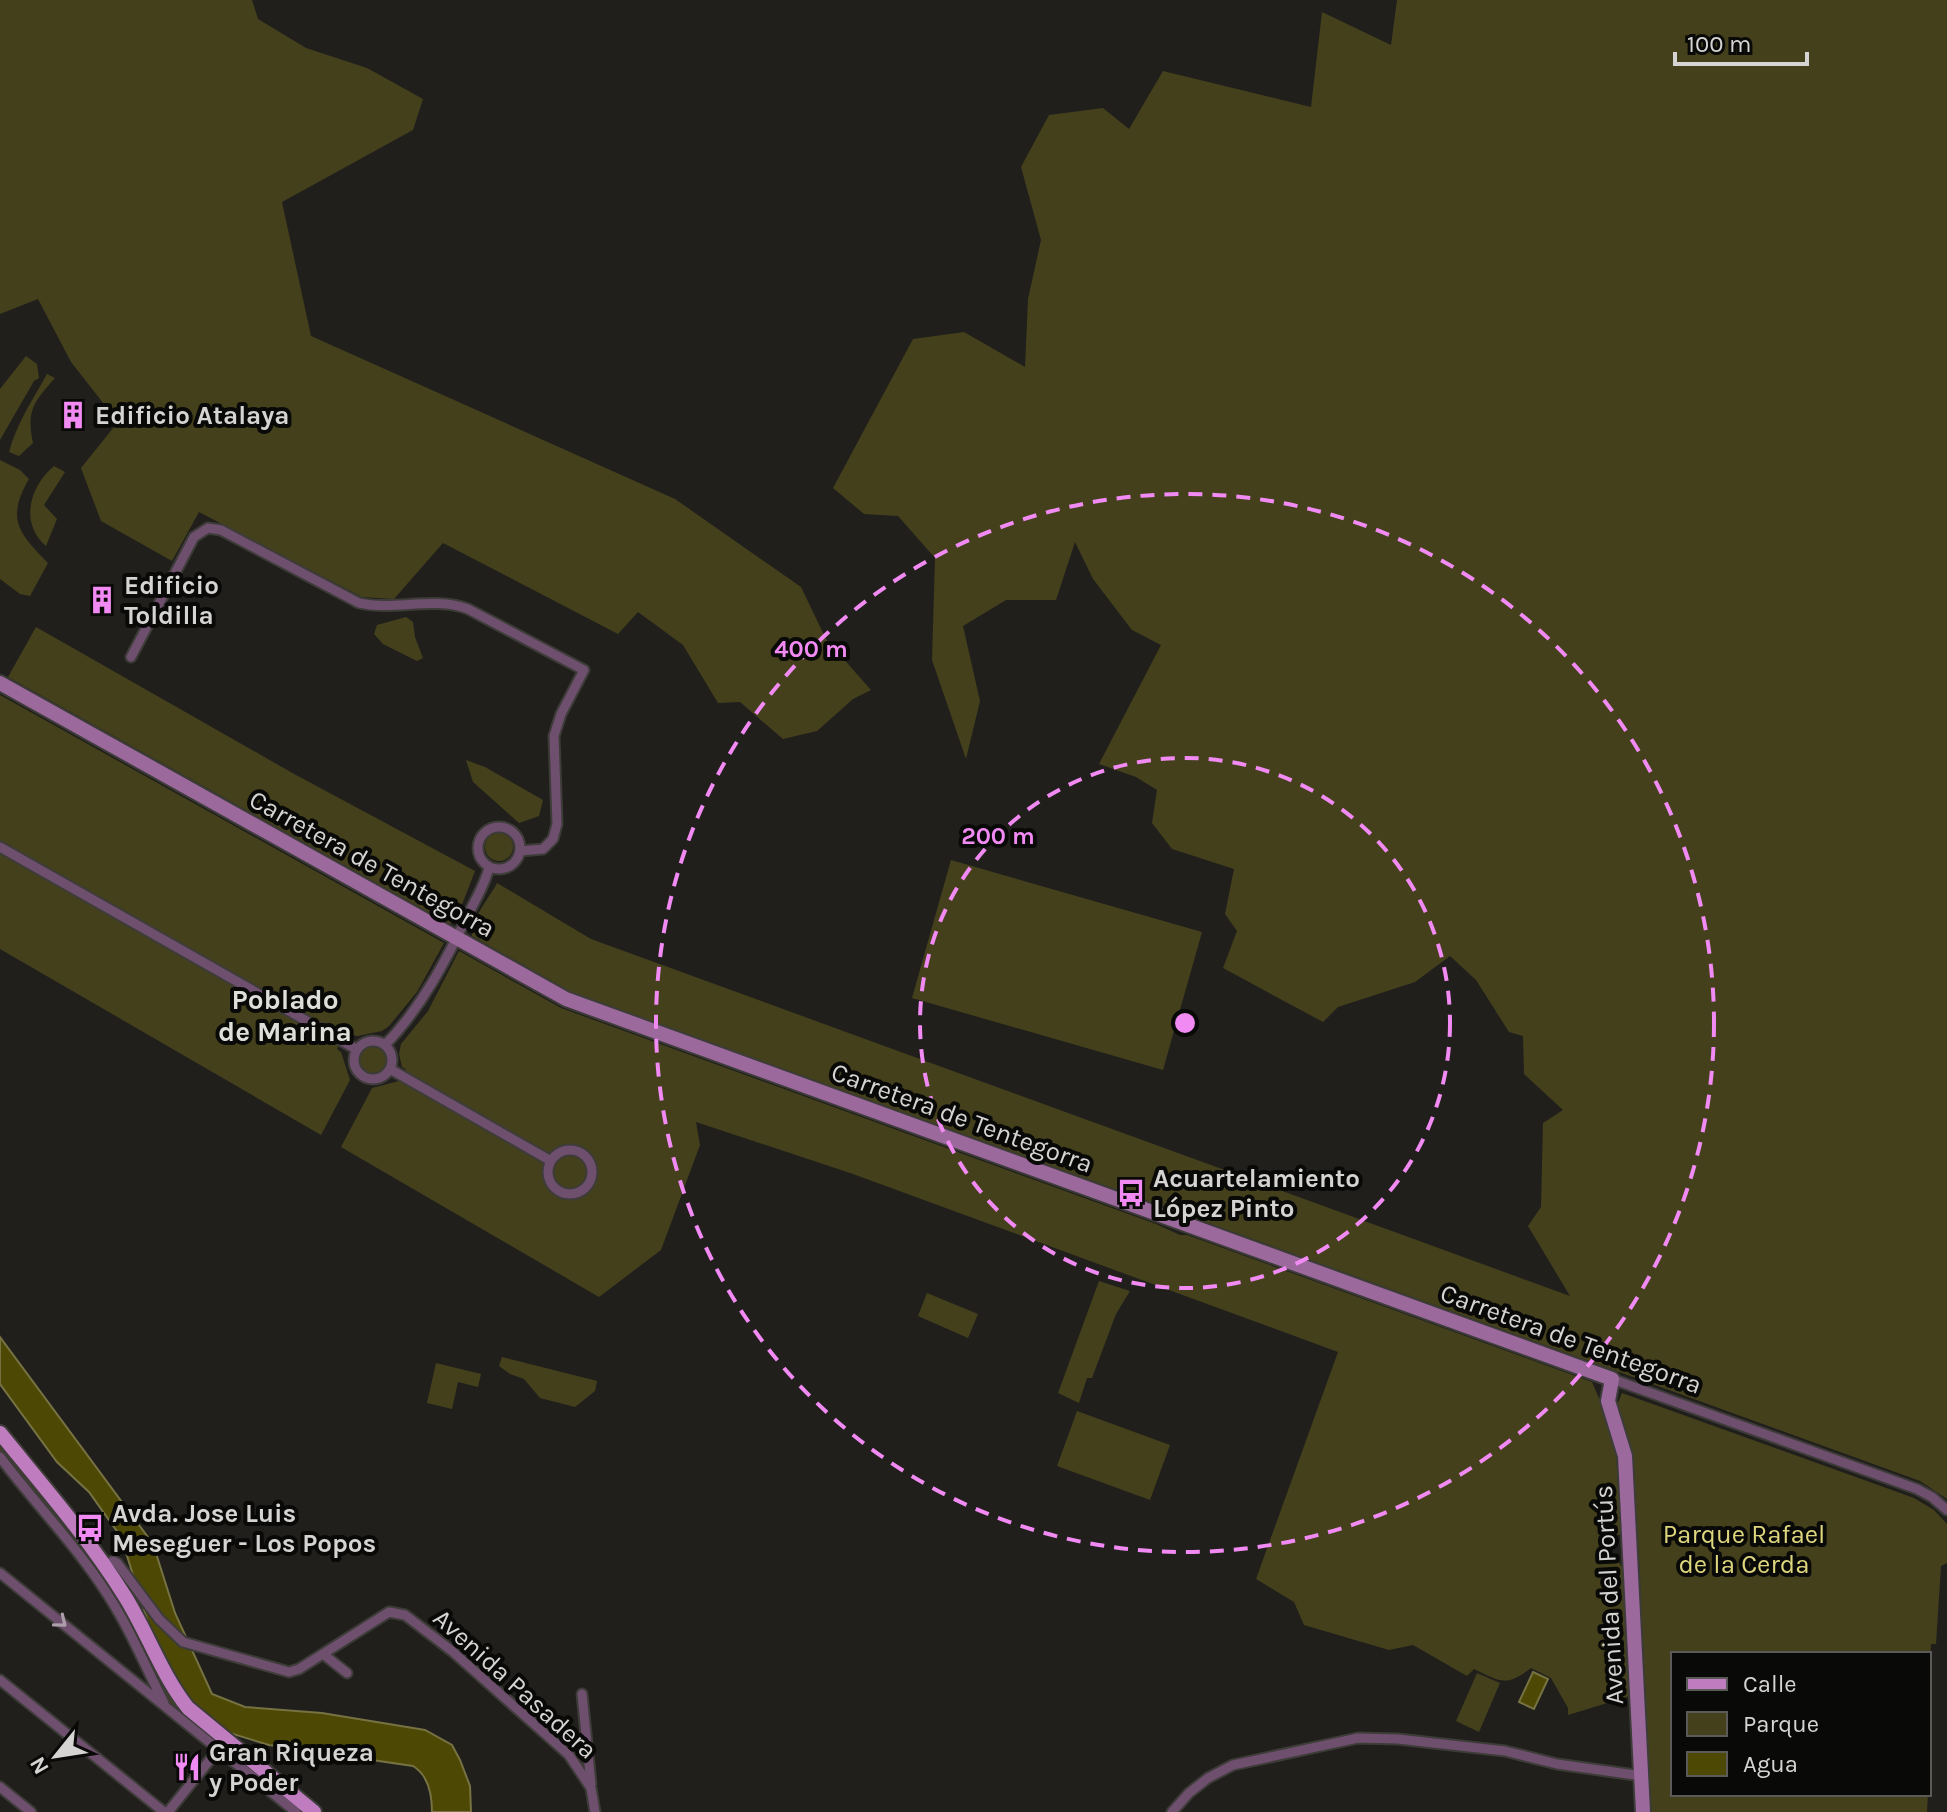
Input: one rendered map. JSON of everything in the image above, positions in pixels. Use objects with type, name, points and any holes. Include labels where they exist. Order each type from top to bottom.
[{"type":"main road","name":"Carretera de Tentegorra","points":[[0,683],[556,994],[585,1007],[1612,1379]]},
{"type":"main road","name":"Avenida del Portús","points":[[1612,1379],[1608,1401],[1625,1456],[1643,1812]]},
{"type":"main road","points":[[0,1433],[6,1461],[77,1525],[106,1565],[144,1628],[175,1689],[196,1715],[222,1745],[314,1812]]},
{"type":"street","points":[[131,657],[194,537],[208,528],[221,530],[359,603],[380,606],[438,603],[468,609],[584,670],[561,714],[554,736],[556,834],[543,849],[520,851]]},
{"type":"street","points":[[505,827],[517,836],[520,851],[511,866],[490,870],[480,858],[480,839],[490,829],[505,827]]},
{"type":"street","points":[[0,847],[356,1049]]},
{"type":"street","points":[[385,1045],[419,1006],[490,870]]},
{"type":"street","points":[[369,1041],[385,1045],[391,1054],[390,1069],[375,1079],[361,1075],[353,1062],[356,1049],[369,1041]]},
{"type":"street","points":[[390,1069],[551,1161]]},
{"type":"street","points":[[564,1151],[581,1153],[592,1170],[588,1185],[577,1193],[563,1193],[556,1189],[549,1176],[551,1161],[564,1151]]},
{"type":"street","name":"Carretera de Tentegorra","points":[[1612,1379],[1917,1489],[1947,1510]]},
{"type":"street","points":[[6,1461],[46,1510],[120,1614],[165,1706]]},
{"type":"street","name":"Avenida Pasadera","points":[[106,1565],[113,1561],[117,1563],[159,1619],[189,1645],[289,1672],[389,1612],[401,1612],[452,1651],[560,1747],[582,1771],[591,1788],[595,1812]]},
{"type":"street","points":[[0,1573],[165,1706],[222,1745],[296,1812]]},
{"type":"street","points":[[323,1654],[347,1673]]},
{"type":"street","points":[[0,1680],[166,1812],[222,1745]]},
{"type":"street","points":[[582,1694],[591,1788]]},
{"type":"street","points":[[1172,1812],[1189,1793],[1225,1768],[1358,1738],[1398,1739],[1505,1751],[1557,1764],[1642,1776]]},
{"type":"street","points":[[0,1787],[31,1812]]},
{"type":"green space","points":[[0,0],[252,0],[258,19],[306,48],[367,68],[423,99],[413,130],[282,202],[311,336],[675,499],[801,587],[826,639],[871,690],[853,699],[817,731],[783,739],[740,702],[718,703],[683,645],[638,612],[618,634],[443,543],[394,599],[362,597],[199,512],[172,561],[101,521],[81,468],[118,422],[71,362],[38,299],[0,314]]},
{"type":"green space","points":[[1397,0],[1947,0],[1947,1499],[1920,1481],[571,992],[472,936],[478,915],[497,883],[591,939],[1570,1296],[1528,1226],[1541,1207],[1543,1123],[1563,1110],[1524,1074],[1523,1036],[1509,1032],[1476,980],[1450,956],[1415,982],[1338,1007],[1323,1022],[1223,968],[1237,931],[1225,914],[1234,869],[1172,849],[1152,823],[1157,790],[1136,777],[1099,764],[1161,645],[1132,630],[1093,579],[1075,542],[1056,600],[1006,600],[963,626],[980,701],[966,759],[932,660],[935,558],[898,516],[864,514],[833,488],[913,339],[964,332],[1025,367],[1028,299],[1041,240],[1021,167],[1049,115],[1103,108],[1129,129],[1163,71],[1311,107],[1322,12],[1391,45]]},
{"type":"green space","points":[[26,356],[37,364],[39,378],[34,381],[0,440],[0,389]]},
{"type":"green space","points":[[47,374],[55,378],[31,414],[33,443],[19,456],[9,452],[20,422]]},
{"type":"green space","points":[[0,460],[20,470],[29,479],[18,505],[19,526],[48,563],[30,596],[20,594],[0,579]]},
{"type":"green space","points":[[54,466],[65,472],[44,505],[57,519],[46,546],[32,527],[31,505],[39,484]]},
{"type":"green space","points":[[406,617],[413,622],[423,658],[417,661],[383,644],[374,634],[377,625]]},
{"type":"green space","points":[[36,627],[296,775],[475,871],[456,920],[450,924],[8,677]]},
{"type":"green space","points":[[0,695],[444,943],[417,992],[389,1026],[382,1031],[358,1036],[344,1034],[337,1049],[341,1052],[350,1080],[321,1135],[0,949]]},
{"type":"green space","points":[[466,760],[485,767],[543,800],[539,816],[519,823],[473,782]]},
{"type":"green space","points":[[499,833],[509,837],[513,847],[509,857],[499,861],[489,857],[485,847],[489,837]]},
{"type":"green space","points":[[951,860],[1202,932],[1163,1070],[912,998]]},
{"type":"green space","points":[[459,951],[561,1008],[1592,1382],[1607,1417],[1616,1453],[1621,1534],[1615,1536],[1602,1531],[1600,1538],[1623,1568],[1630,1696],[1568,1715],[1568,1708],[1551,1678],[1531,1668],[1509,1680],[1497,1679],[1474,1669],[1467,1676],[1413,1645],[1389,1650],[1304,1625],[1294,1602],[1256,1579],[1338,1352],[853,1174],[696,1122],[700,1145],[661,1250],[599,1297],[341,1147],[372,1088],[399,1081],[406,1069],[402,1067],[399,1054],[401,1044],[428,1011]]},
{"type":"green space","points":[[373,1041],[387,1046],[392,1060],[387,1074],[373,1079],[359,1074],[354,1060],[359,1046]]},
{"type":"green space","points":[[1099,1281],[1130,1291],[1116,1314],[1092,1378],[1087,1378],[1079,1403],[1058,1393]]},
{"type":"green space","points":[[927,1293],[978,1314],[968,1338],[918,1316]]},
{"type":"green space","points":[[502,1357],[597,1381],[595,1391],[575,1407],[540,1398],[524,1379],[499,1366]]},
{"type":"green space","points":[[436,1363],[481,1374],[478,1387],[458,1382],[452,1409],[427,1403]]},
{"type":"green space","name":"Parque Rafael de la Cerda","points":[[1622,1393],[1914,1498],[1934,1510],[1947,1524],[1947,1563],[1941,1566],[1936,1644],[1931,1644],[1930,1652],[1671,1652],[1671,1796],[1928,1796],[1927,1812],[1651,1812],[1639,1558],[1630,1458],[1615,1410]]},
{"type":"green space","points":[[1077,1411],[1170,1445],[1150,1500],[1057,1466]]},
{"type":"green space","points":[[0,1433],[226,1740],[219,1749],[165,1706],[120,1614],[0,1457]]},
{"type":"green space","points":[[1477,1673],[1500,1683],[1479,1732],[1456,1721]]},
{"type":"water","points":[[0,1337],[153,1544],[175,1613],[212,1694],[245,1707],[322,1713],[425,1730],[452,1745],[470,1786],[471,1812],[432,1812],[428,1786],[413,1766],[269,1745],[210,1727],[159,1657],[121,1537],[89,1492],[57,1462],[0,1384]]},
{"type":"water","points":[[1533,1672],[1548,1679],[1534,1709],[1519,1702]]},
{"type":"place","name":"Edificio Atalaya","points":[[73,415]]},
{"type":"place","name":"Edificio Toldilla","points":[[102,600]]},
{"type":"place","name":"Acuartelamiento López Pinto","points":[[1131,1193]]},
{"type":"place","name":"Avda. Jose Luis Meseguer - Los Popos","points":[[90,1528]]},
{"type":"place","name":"Gran Riqueza y Poder","points":[[187,1767]]},
{"type":"district","name":"Poblado de Marina","points":[[285,1015]]}]
